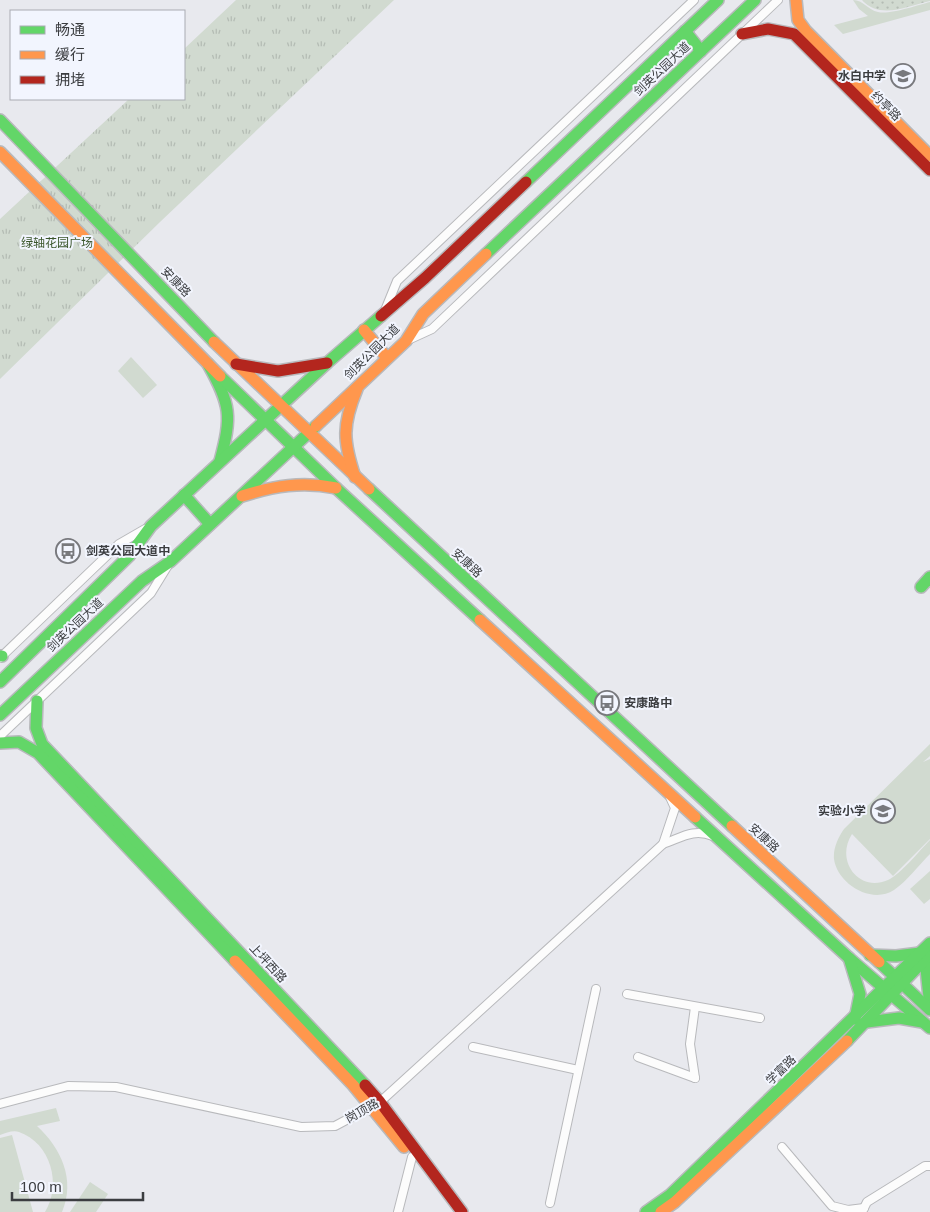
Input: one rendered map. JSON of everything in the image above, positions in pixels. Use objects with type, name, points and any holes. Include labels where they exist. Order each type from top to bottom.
[{"type":"street","points":[[386,310],[397,281],[694,0]]},
{"type":"street","name":"剑英公园大道","points":[[0,682],[129,556],[151,526],[326,363],[425,278],[718,0]]},
{"type":"street","name":"剑英公园大道","points":[[0,715],[142,581],[170,561],[406,341],[423,314],[755,0]]},
{"type":"street","points":[[406,341],[432,329],[778,0]]},
{"type":"street","points":[[796,0],[798,20],[804,36]]},
{"type":"street","points":[[742,34],[759,28],[773,28],[804,36]]},
{"type":"street","points":[[685,31],[701,51]]},
{"type":"street","name":"约亭路","points":[[804,36],[930,156]]},
{"type":"street","name":"约亭路","points":[[804,36],[930,170]]},
{"type":"street","name":"安康路","points":[[0,120],[236,364],[831,920],[930,1008]]},
{"type":"street","points":[[0,152],[208,364],[336,488],[820,931],[926,1025]]},
{"type":"street","points":[[364,330],[387,358]]},
{"type":"street","points":[[236,364],[278,371],[326,363]]},
{"type":"street","points":[[208,364],[226,396],[230,417],[220,461]]},
{"type":"street","points":[[355,477],[345,447],[343,423],[359,384]]},
{"type":"street","points":[[237,498],[287,483],[302,482],[336,488]]},
{"type":"street","points":[[184,495],[210,524]]},
{"type":"street","points":[[1,657],[119,544],[151,526]]},
{"type":"street","points":[[0,736],[151,593],[170,561]]},
{"type":"street","points":[[921,587],[930,577]]},
{"type":"street","points":[[0,743],[19,742],[40,748],[36,728],[36,701]]},
{"type":"street","name":"上坪西路","points":[[40,748],[375,1104],[462,1212]]},
{"type":"street","points":[[663,844],[675,808],[669,792]]},
{"type":"street","points":[[663,844],[680,835],[702,832],[718,838]]},
{"type":"street","name":"岗顶路","points":[[0,1104],[68,1086],[116,1087],[301,1127],[335,1126],[375,1104],[663,844]]},
{"type":"street","points":[[820,931],[831,920]]},
{"type":"street","name":"学富路","points":[[646,1212],[670,1195],[854,1019],[888,992],[925,956],[930,943]]},
{"type":"street","points":[[870,955],[925,956],[927,995],[930,1008]]},
{"type":"street","name":"学富路","points":[[661,1212],[675,1202],[867,1022],[888,992],[895,978],[925,956]]},
{"type":"street","points":[[850,958],[860,994],[854,1019]]},
{"type":"street","points":[[550,1203],[596,988]]},
{"type":"street","points":[[627,994],[760,1018]]},
{"type":"street","points":[[638,1057],[695,1078],[690,1044],[695,1006]]},
{"type":"street","points":[[867,1022],[899,1018],[926,1025]]},
{"type":"street","points":[[473,1047],[578,1070]]},
{"type":"street","name":"上坪西路","points":[[375,1104],[454,1212]]},
{"type":"street","points":[[782,1147],[832,1206],[848,1210],[863,1210],[867,1202],[930,1165]]},
{"type":"street","points":[[398,1212],[412,1157]]},
{"type":"green space","name":"绿轴花园广场","points":[[236,0],[394,0],[160,222],[0,379],[0,219],[128,100],[185,100],[185,48]]},
{"type":"green space","points":[[853,0],[857,0],[871,9],[883,13],[930,2],[930,10],[843,34],[834,25],[868,16],[859,9]]},
{"type":"green space","points":[[862,0],[930,1],[904,8],[886,10],[869,6]]},
{"type":"green space","points":[[131,357],[157,385],[143,398],[118,371]]},
{"type":"green space","points":[[930,744],[930,756],[923,762],[930,759],[930,839],[893,876],[852,834],[847,844],[846,854],[852,872],[867,882],[877,883],[888,880],[898,873],[930,840],[930,854],[894,890],[885,894],[875,895],[856,889],[841,876],[836,868],[834,855],[838,840],[844,829]]},
{"type":"green space","points":[[930,871],[930,899],[924,904],[910,889]]},
{"type":"green space","points":[[56,1108],[60,1121],[37,1126],[53,1144],[64,1165],[67,1177],[66,1200],[62,1212],[45,1212],[53,1190],[53,1178],[46,1155],[30,1137],[17,1131],[0,1135],[0,1121]]},
{"type":"green space","points":[[12,1135],[33,1212],[0,1212],[0,1138]]},
{"type":"green space","points":[[90,1182],[108,1194],[96,1212],[70,1212]]},
{"type":"traffic: fast","points":[[526,182],[718,0]]},
{"type":"traffic: fast","points":[[486,254],[755,0]]},
{"type":"traffic: fast","points":[[685,31],[701,51]]},
{"type":"traffic: fast","points":[[0,120],[214,342]]},
{"type":"traffic: fast","points":[[0,682],[129,556],[151,526],[327,363],[381,316]]},
{"type":"traffic: fast","points":[[208,364],[221,390],[227,411],[228,421],[220,461]]},
{"type":"traffic: fast","points":[[220,376],[336,488],[480,620]]},
{"type":"traffic: fast","points":[[0,715],[142,581],[171,561],[316,426]]},
{"type":"traffic: fast","points":[[369,489],[732,826]]},
{"type":"traffic: fast","points":[[184,495],[210,524]]},
{"type":"traffic: fast","points":[[921,587],[930,577]]},
{"type":"traffic: fast","points":[[37,701],[36,728],[42,744],[365,1085]]},
{"type":"traffic: fast","points":[[0,743],[19,742],[38,753],[235,961]]},
{"type":"traffic: fast","points":[[695,817],[849,958],[930,1028]]},
{"type":"traffic: fast","points":[[646,1212],[670,1195],[930,943]]},
{"type":"traffic: fast","points":[[870,955],[896,956],[920,953]]},
{"type":"traffic: fast","points":[[847,1041],[930,954]]},
{"type":"traffic: fast","points":[[849,958],[860,994],[855,1019]]},
{"type":"traffic: fast","points":[[925,959],[930,1007]]},
{"type":"traffic: fast","points":[[879,962],[930,1010]]},
{"type":"traffic: fast","points":[[867,1022],[899,1018],[922,1022]]},
{"type":"traffic: slow","points":[[796,0],[798,20],[806,31],[930,156]]},
{"type":"traffic: slow","points":[[0,152],[220,376]]},
{"type":"traffic: slow","points":[[316,426],[406,341],[423,314],[486,254]]},
{"type":"traffic: slow","points":[[364,330],[387,358]]},
{"type":"traffic: slow","points":[[214,342],[369,489]]},
{"type":"traffic: slow","points":[[355,477],[348,453],[346,433],[349,413],[357,389]]},
{"type":"traffic: slow","points":[[242,496],[288,486],[311,485],[336,488]]},
{"type":"traffic: slow","points":[[480,620],[695,817]]},
{"type":"traffic: slow","points":[[732,826],[879,962]]},
{"type":"traffic: slow","points":[[235,961],[353,1085],[404,1147]]},
{"type":"traffic: slow","points":[[661,1212],[675,1202],[847,1041]]},
{"type":"traffic: jam","points":[[742,34],[768,29],[794,34],[930,170]]},
{"type":"traffic: jam","points":[[381,316],[425,278],[526,182]]},
{"type":"traffic: jam","points":[[236,364],[278,371],[327,363]]},
{"type":"traffic: jam","points":[[365,1085],[380,1102],[462,1212]]},
{"type":"place","name":"水白中学","points":[[903,76]]},
{"type":"place","name":"剑英公园大道中","points":[[68,551]]},
{"type":"place","name":"安康路中","points":[[607,703]]},
{"type":"place","name":"实验小学","points":[[883,811]]}]
